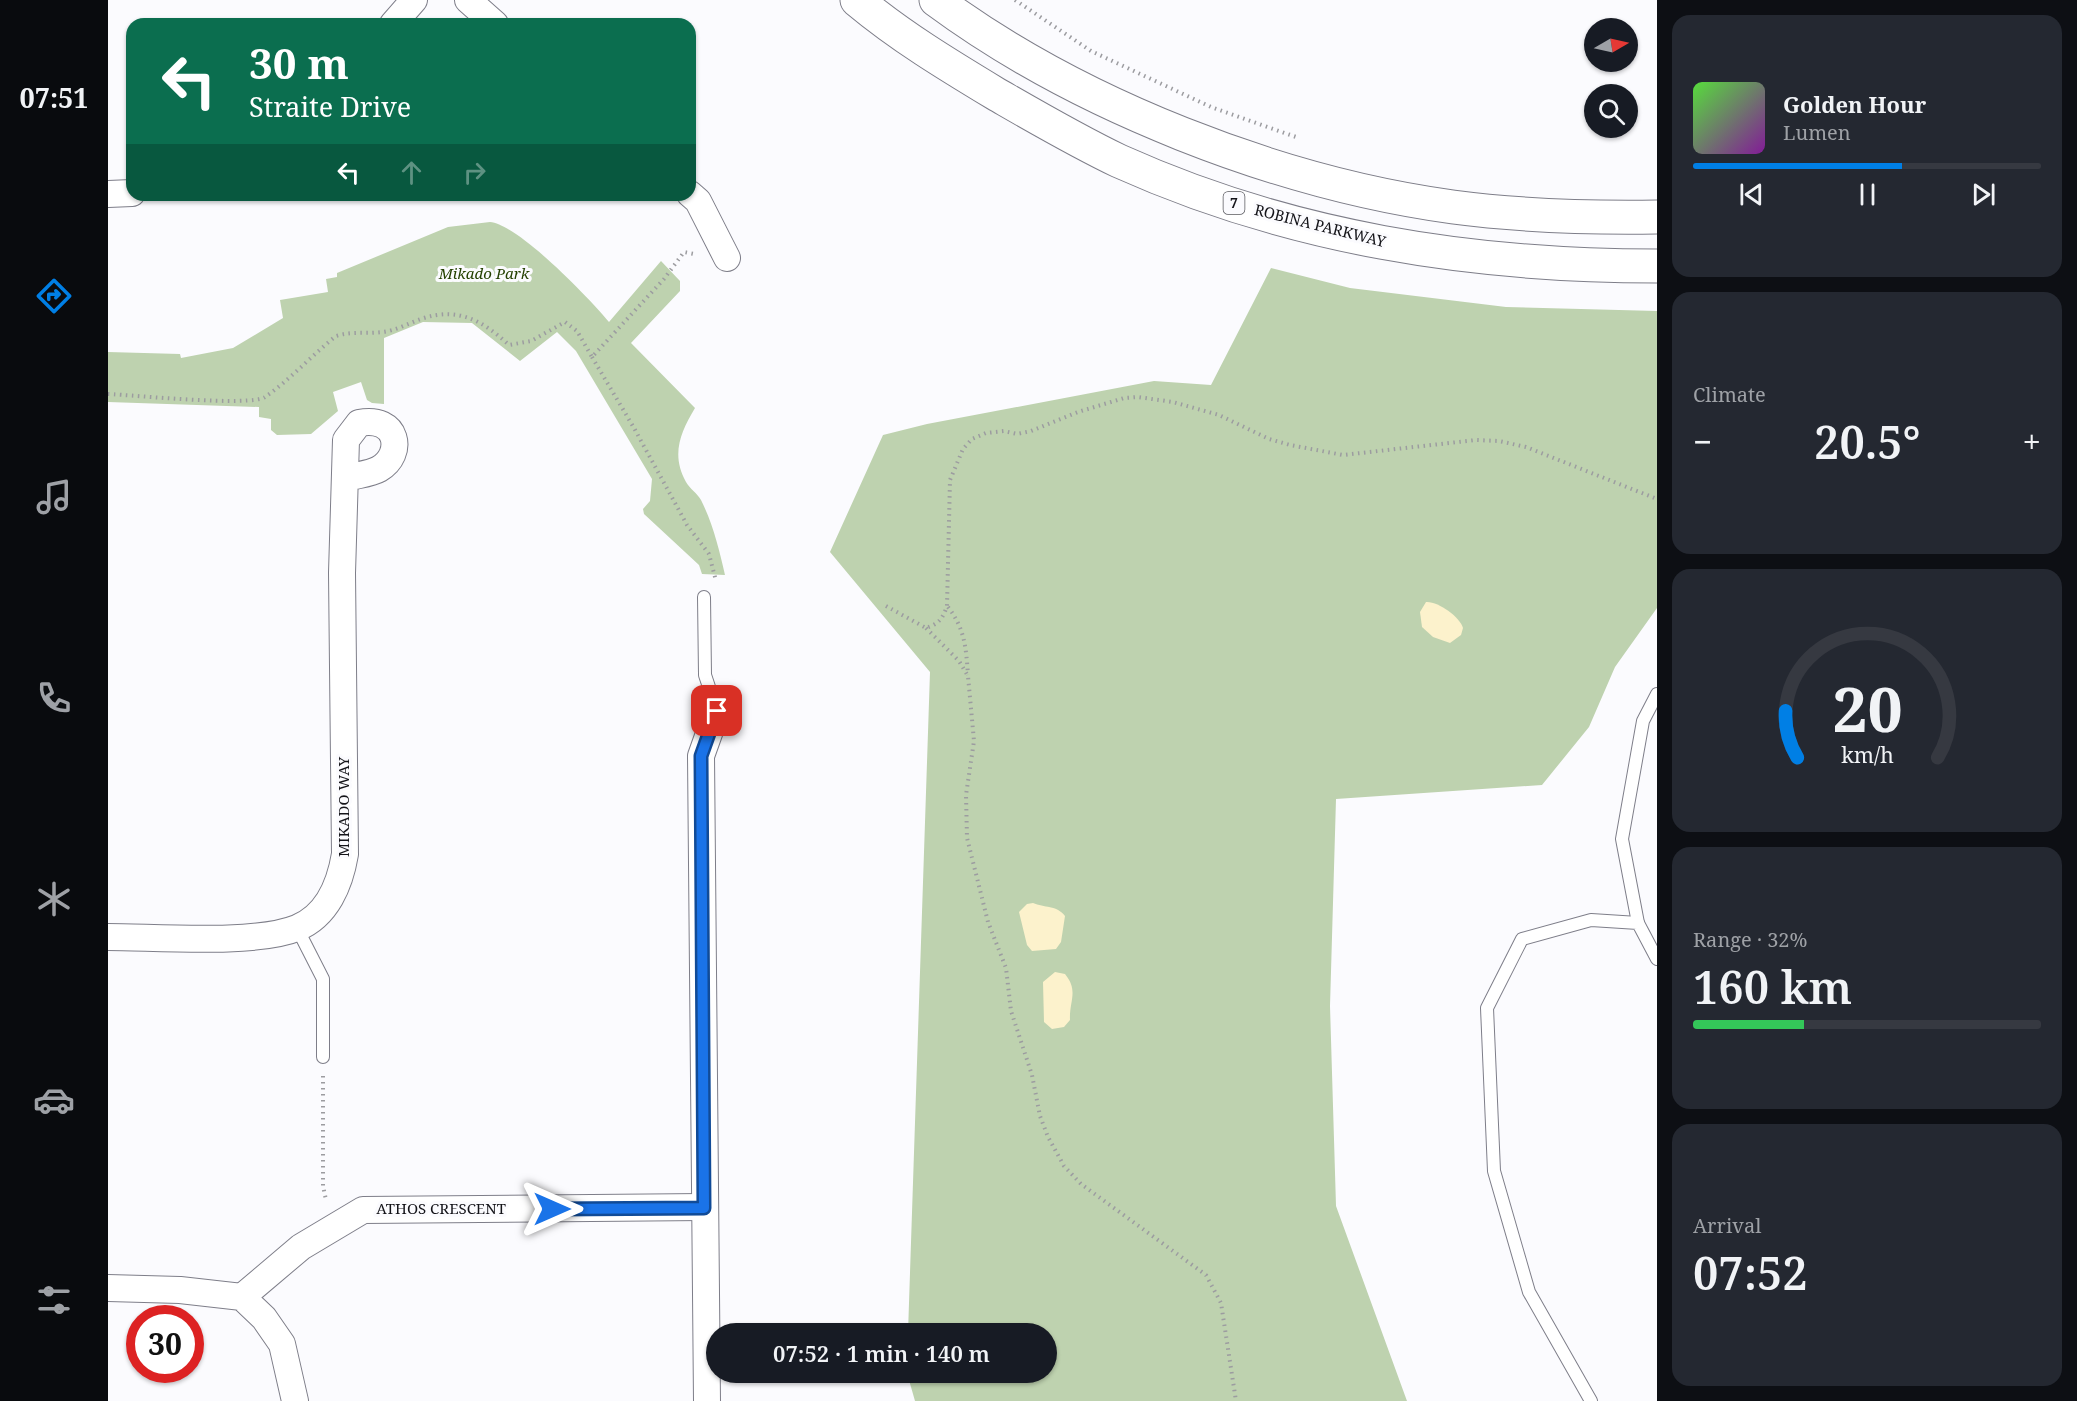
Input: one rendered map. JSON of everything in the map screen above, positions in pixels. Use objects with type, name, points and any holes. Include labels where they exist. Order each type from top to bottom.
[{"type":"main road","name":"ROBINA PARKWAY","points":[[857,0],[940,61],[1039,120],[1119,160],[1205,194],[1291,222],[1439,253],[1513,262],[1657,266]]},
{"type":"main road","points":[[936,0],[1030,61],[1111,103],[1197,139],[1285,169],[1374,193],[1453,207],[1527,215],[1657,217]]},
{"type":"street","points":[[398,18],[414,0]]},
{"type":"street","points":[[468,0],[488,18]]},
{"type":"street","points":[[108,194],[126,193]]},
{"type":"street","points":[[696,199],[727,258]]},
{"type":"street","name":"MIKADO WAY","points":[[108,937],[269,935],[297,928],[330,900],[341,876],[345,854],[342,562],[343,494],[346,478]]},
{"type":"street","points":[[707,1401],[701,756],[717,711]]},
{"type":"street","name":"ATHOS CRESCENT","points":[[242,1297],[301,1247],[363,1210],[704,1208]]},
{"type":"street","points":[[108,1288],[180,1290],[242,1297],[264,1318],[282,1344],[295,1401]]},
{"type":"lane","points":[[710,595],[705,675],[717,711]]},
{"type":"lane","points":[[1657,694],[1642,721],[1622,838],[1638,923],[1657,959]]},
{"type":"lane","points":[[1591,1401],[1529,1292],[1494,1171],[1487,1008],[1522,939],[1591,920],[1638,923]]},
{"type":"lane","points":[[297,928],[323,979],[323,1057]]},
{"type":"path","points":[[1015,0],[1101,56],[1211,107],[1310,142]]},
{"type":"path","points":[[592,357],[664,279],[684,252],[727,258]]},
{"type":"path","points":[[108,394],[182,400],[263,399],[336,336],[348,332],[383,332],[427,317],[463,315],[488,326],[509,345],[531,341],[565,322],[577,331],[687,525],[709,554],[710,595]]},
{"type":"path","points":[[926,628],[937,625],[947,606],[950,480],[963,449],[972,439],[986,433],[1004,431],[1017,434],[1031,431],[1067,416],[1124,398],[1138,397],[1173,402],[1219,415],[1269,439],[1342,455],[1476,440],[1499,441],[1526,447],[1657,499]]},
{"type":"path","points":[[886,606],[926,628],[959,661],[968,676]]},
{"type":"path","points":[[947,606],[959,622],[966,639],[974,741],[966,795],[967,838],[988,922],[1006,968],[1011,1011],[1048,1137],[1064,1166],[1081,1184],[1206,1275],[1221,1303],[1236,1401]]},
{"type":"path","points":[[323,1057],[323,1186],[332,1228]]},
{"type":"green space","name":"Mikado Park","points":[[490,222],[503,226],[518,236],[553,264],[609,322],[661,261],[680,281],[680,291],[631,343],[695,408],[685,426],[679,444],[679,463],[686,482],[705,509],[725,575],[702,574],[699,565],[644,514],[643,509],[650,501],[652,479],[576,351],[557,332],[520,361],[472,323],[423,322],[384,338],[384,404],[367,400],[361,382],[333,392],[338,411],[311,434],[277,435],[271,430],[271,419],[259,417],[259,407],[108,402],[108,352],[180,354],[181,358],[233,348],[283,318],[280,300],[328,292],[326,279],[337,277],[337,273],[448,227]]},
{"type":"green space","points":[[1271,268],[1350,288],[1506,307],[1657,311],[1657,608],[1615,667],[1589,727],[1542,785],[1336,799],[1330,1006],[1336,1206],[1407,1401],[915,1401],[910,1383],[1057,1383],[1057,1323],[908,1323],[930,672],[830,552],[883,435],[927,424],[1154,381],[1211,385]]},
{"type":"sand","points":[[1426,602],[1436,604],[1453,615],[1463,628],[1461,635],[1450,643],[1433,637],[1422,627],[1420,612]]},
{"type":"sand","points":[[1033,903],[1054,908],[1065,916],[1061,942],[1056,949],[1032,951],[1027,945],[1019,912],[1027,904]]},
{"type":"sand","points":[[1055,972],[1065,974],[1072,986],[1072,996],[1070,1020],[1064,1027],[1052,1029],[1044,1022],[1043,982]]},
{"type":"route","points":[[552,1209],[704,1208],[701,756],[717,711]]}]
